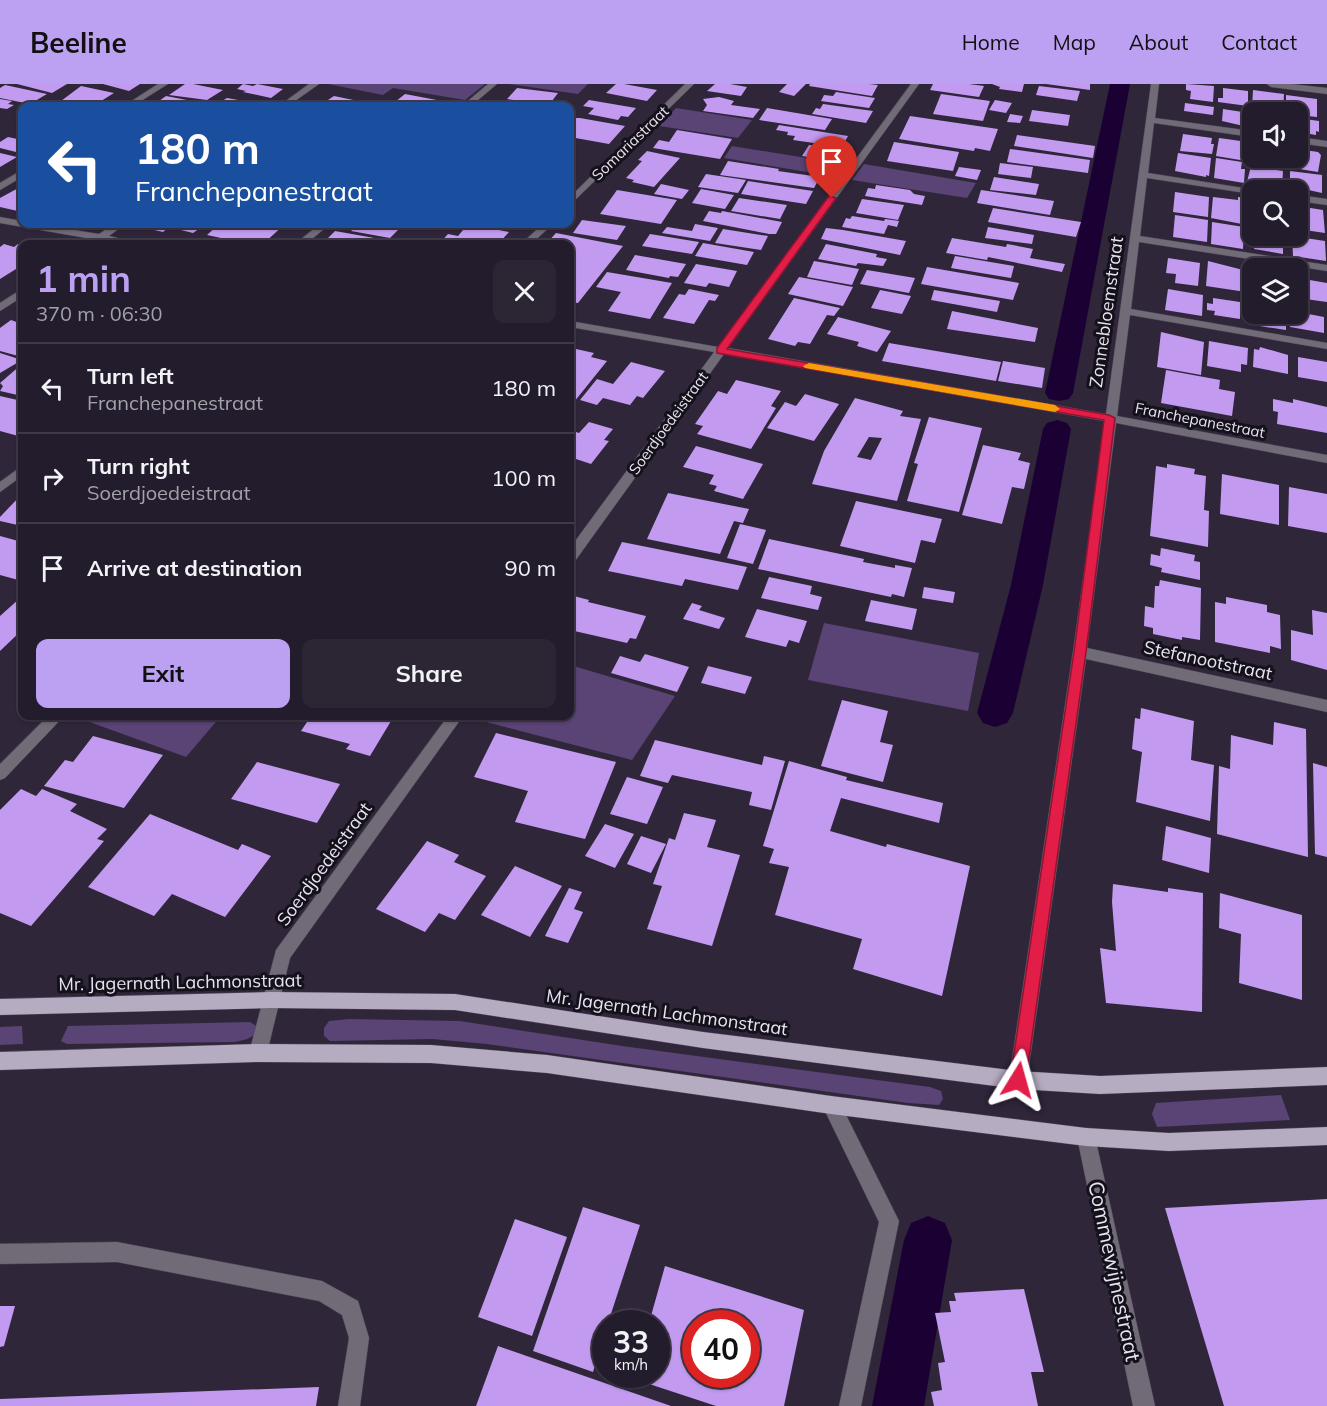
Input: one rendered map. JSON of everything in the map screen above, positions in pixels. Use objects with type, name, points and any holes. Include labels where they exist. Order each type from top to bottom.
[{"type":"main road","name":"Mr. Jagernath Lachmonstraat","points":[[0,1007],[271,1000],[455,1002],[703,1040],[1018,1080],[1100,1085],[1327,1076]]},
{"type":"main road","points":[[0,1061],[258,1053],[431,1054],[548,1064],[831,1105],[1086,1137],[1169,1142],[1327,1136]]},
{"type":"street","points":[[135,102],[164,84]]},
{"type":"street","points":[[289,102],[315,84]]},
{"type":"street","points":[[471,102],[493,84]]},
{"type":"street","name":"Somariastraat","points":[[574,198],[690,84]]},
{"type":"street","name":"Soerdjoedeistraat","points":[[574,552],[915,84]]},
{"type":"street","name":"Zonnebloemstraat","points":[[1018,1080],[1080,652],[1109,418],[1155,84]]},
{"type":"street","points":[[1271,84],[1327,91]]},
{"type":"street","points":[[1149,120],[1242,133]]},
{"type":"street","points":[[1308,141],[1327,144]]},
{"type":"street","points":[[1143,175],[1242,190]]},
{"type":"street","points":[[0,187],[18,176]]},
{"type":"street","points":[[1308,199],[1327,202]]},
{"type":"street","points":[[0,220],[18,223]]},
{"type":"street","points":[[48,228],[117,240]]},
{"type":"street","points":[[97,240],[114,228]]},
{"type":"street","points":[[305,240],[320,228]]},
{"type":"street","points":[[530,240],[544,228]]},
{"type":"street","points":[[1135,238],[1327,268]]},
{"type":"street","points":[[0,308],[18,295]]},
{"type":"street","points":[[1125,312],[1327,346]]},
{"type":"street","name":"Franchepanestraat","points":[[574,325],[1109,418],[1327,459]]},
{"type":"street","points":[[0,488],[18,473]]},
{"type":"street","name":"Stefanootstraat","points":[[1080,652],[1327,706]]},
{"type":"street","points":[[0,774],[53,720]]},
{"type":"street","name":"Soerdjoedeistraat","points":[[258,1053],[282,955],[453,720]]},
{"type":"street","points":[[831,1105],[889,1221],[850,1406]]},
{"type":"street","name":"Commewijnestraat","points":[[1086,1137],[1144,1406]]},
{"type":"street","points":[[0,1254],[117,1252],[322,1291],[351,1308],[358,1338],[350,1406]]},
{"type":"shaded area","points":[[328,84],[485,84],[465,100],[393,88],[383,95]]},
{"type":"shaded area","points":[[509,84],[588,84],[578,94]]},
{"type":"shaded area","points":[[676,108],[752,120],[738,138],[659,126]]},
{"type":"shaded area","points":[[732,146],[844,164],[837,177],[724,158]]},
{"type":"shaded area","points":[[864,164],[976,183],[967,198],[852,180]]},
{"type":"shaded area","points":[[824,623],[979,653],[968,711],[808,680]]},
{"type":"shaded area","points":[[574,666],[675,696],[632,760],[478,720],[574,720]]},
{"type":"shaded area","points":[[84,720],[218,720],[186,757]]},
{"type":"shaded area","points":[[349,1019],[460,1021],[622,1046],[930,1087],[941,1091],[943,1099],[939,1105],[908,1103],[487,1044],[432,1039],[330,1041],[324,1036],[324,1028],[329,1021]]},
{"type":"shaded area","points":[[250,1022],[258,1027],[257,1031],[249,1038],[234,1042],[67,1044],[61,1041],[68,1026]]},
{"type":"shaded area","points":[[22,1026],[23,1044],[0,1045],[0,1027]]},
{"type":"shaded area","points":[[1281,1095],[1290,1120],[1157,1127],[1152,1114],[1156,1103]]},
{"type":"building","points":[[17,84],[67,84],[52,93]]},
{"type":"building","points":[[103,84],[140,84],[129,91]]},
{"type":"building","points":[[185,84],[223,90],[207,100],[169,95]]},
{"type":"building","points":[[243,84],[283,89],[271,98],[237,89]]},
{"type":"building","points":[[616,84],[657,90],[647,101],[606,93]]},
{"type":"building","points":[[715,84],[747,87],[741,96],[707,91]]},
{"type":"building","points":[[787,84],[806,84],[794,96],[779,92]]},
{"type":"building","points":[[810,84],[878,85],[872,96],[809,86]]},
{"type":"building","points":[[933,84],[984,86],[979,97],[930,90]]},
{"type":"building","points":[[992,84],[1024,84],[1022,92],[999,89],[1000,87]]},
{"type":"building","points":[[1046,84],[1090,84],[1090,90]]},
{"type":"building","points":[[1186,84],[1214,86],[1213,102],[1190,99],[1191,91],[1186,90]]},
{"type":"building","points":[[5,85],[47,94],[33,102],[20,102],[0,98],[0,88]]},
{"type":"building","points":[[81,86],[114,93],[99,102],[61,101]]},
{"type":"building","points":[[1039,86],[1080,91],[1077,101],[1036,95]]},
{"type":"building","points":[[517,88],[558,93],[551,102],[507,99]]},
{"type":"building","points":[[1223,88],[1248,91],[1248,102],[1242,102],[1242,105],[1218,102],[1218,98],[1223,98]]},
{"type":"building","points":[[1253,90],[1284,94],[1284,102],[1252,102]]},
{"type":"building","points":[[836,92],[875,98],[869,108],[821,101],[824,95],[833,96]]},
{"type":"building","points":[[405,94],[442,101],[441,102],[395,102]]},
{"type":"building","points":[[941,94],[990,101],[983,121],[933,114]]},
{"type":"building","points":[[1286,95],[1317,99],[1317,117],[1308,116],[1308,102],[1286,102]]},
{"type":"building","points":[[166,96],[192,101],[190,102],[158,102]]},
{"type":"building","points":[[334,96],[363,102],[325,102]]},
{"type":"building","points":[[719,97],[734,101],[731,105],[760,109],[753,118],[703,111],[707,105],[703,99]]},
{"type":"building","points":[[227,98],[249,102],[220,102]]},
{"type":"building","points":[[0,99],[12,101],[8,104],[14,105],[7,109],[0,108]]},
{"type":"building","points":[[589,100],[636,108],[628,117],[621,116],[618,120],[588,114],[594,108],[583,106]]},
{"type":"building","points":[[995,100],[1012,103],[1006,113],[989,110]]},
{"type":"building","points":[[1185,103],[1214,107],[1213,115],[1184,111]]},
{"type":"building","points":[[823,104],[873,111],[866,123],[812,114]]},
{"type":"building","points":[[767,108],[832,119],[825,130],[759,120]]},
{"type":"building","points":[[1223,109],[1242,112],[1242,126],[1222,121]]},
{"type":"building","points":[[1032,110],[1070,115],[1068,126],[1029,121]]},
{"type":"building","points":[[1010,114],[1023,116],[1020,123],[1007,122]]},
{"type":"building","points":[[910,116],[998,129],[990,151],[975,148],[974,151],[899,139]]},
{"type":"building","points":[[574,118],[625,126],[609,144],[574,138]]},
{"type":"building","points":[[1308,119],[1319,121],[1319,132],[1316,131],[1316,135],[1308,134]]},
{"type":"building","points":[[779,125],[848,136],[842,147],[793,140],[795,136],[776,130]]},
{"type":"building","points":[[677,130],[732,139],[720,159],[653,148],[659,140],[669,142]]},
{"type":"building","points":[[1183,134],[1212,138],[1211,144],[1214,144],[1212,154],[1180,151]]},
{"type":"building","points":[[1017,135],[1095,146],[1093,158],[1014,146]]},
{"type":"building","points":[[8,137],[18,139],[18,152],[0,148],[0,142]]},
{"type":"building","points":[[1219,138],[1242,141],[1242,160],[1216,156]]},
{"type":"building","points":[[894,142],[959,152],[953,171],[887,161]]},
{"type":"building","points":[[809,145],[843,150],[837,162],[802,156]]},
{"type":"building","points":[[1010,149],[1090,160],[1088,173],[1007,162]]},
{"type":"building","points":[[1308,150],[1318,152],[1321,155],[1318,172],[1293,168],[1308,168]]},
{"type":"building","points":[[647,151],[680,158],[654,187],[632,182],[634,180],[626,178],[642,161],[638,160]]},
{"type":"building","points":[[0,153],[17,157],[0,167]]},
{"type":"building","points":[[1178,153],[1211,158],[1209,176],[1175,171]]},
{"type":"building","points":[[1216,158],[1242,162],[1241,169],[1245,169],[1242,183],[1214,178]]},
{"type":"building","points":[[728,161],[820,177],[814,188],[720,175]]},
{"type":"building","points":[[1000,163],[1033,167],[1031,178],[998,174]]},
{"type":"building","points":[[959,167],[981,170],[977,180],[955,176]]},
{"type":"building","points":[[1250,168],[1283,171],[1282,180],[1248,180]]},
{"type":"building","points":[[1290,171],[1322,175],[1322,193],[1308,190],[1308,180],[1290,180]]},
{"type":"building","points":[[706,174],[746,180],[738,193],[698,187]]},
{"type":"building","points":[[994,177],[1039,184],[1036,195],[990,190]]},
{"type":"building","points":[[748,181],[813,191],[806,204],[741,194]]},
{"type":"building","points":[[661,184],[689,190],[682,199],[654,194]]},
{"type":"building","points":[[876,185],[910,190],[914,194],[925,196],[922,205],[865,196],[868,188],[875,189]]},
{"type":"building","points":[[18,188],[18,211],[0,207],[0,198]]},
{"type":"building","points":[[701,189],[734,195],[725,209],[692,203]]},
{"type":"building","points":[[617,190],[677,200],[661,224],[600,214]]},
{"type":"building","points":[[981,190],[1054,201],[1050,215],[977,203]]},
{"type":"building","points":[[1175,192],[1209,197],[1208,217],[1173,212]]},
{"type":"building","points":[[1213,197],[1238,200],[1238,197],[1242,197],[1242,224],[1211,218]]},
{"type":"building","points":[[739,198],[787,205],[780,219],[731,211]]},
{"type":"building","points":[[862,199],[904,205],[898,220],[856,213]]},
{"type":"building","points":[[993,208],[1081,222],[1076,237],[988,222]]},
{"type":"building","points":[[1308,208],[1323,210],[1325,233],[1308,230]]},
{"type":"building","points":[[709,211],[721,213],[722,211],[782,222],[776,234],[769,234],[703,221]]},
{"type":"building","points":[[1175,215],[1208,220],[1207,242],[1173,237]]},
{"type":"building","points":[[852,216],[899,221],[897,227],[888,225],[884,234],[842,227],[846,218],[850,219]]},
{"type":"building","points":[[582,220],[626,226],[617,240],[573,233]]},
{"type":"building","points":[[1212,222],[1242,227],[1243,249],[1211,244]]},
{"type":"building","points":[[695,224],[718,228],[710,241],[662,233],[667,227],[692,231]]},
{"type":"building","points":[[988,227],[1034,235],[1032,244],[985,238]]},
{"type":"building","points":[[151,228],[168,228],[163,232]]},
{"type":"building","points":[[173,228],[200,228],[193,233]]},
{"type":"building","points":[[215,228],[281,228],[267,240],[219,240],[221,238],[207,235]]},
{"type":"building","points":[[354,228],[400,228],[390,238],[351,231]]},
{"type":"building","points":[[465,228],[488,228],[509,232],[502,240],[443,240],[448,234],[458,236]]},
{"type":"building","points":[[826,228],[906,241],[900,255],[821,239]]},
{"type":"building","points":[[723,229],[768,236],[761,250],[715,243]]},
{"type":"building","points":[[335,231],[386,240],[326,240]]},
{"type":"building","points":[[556,233],[623,246],[578,303],[574,302],[574,240],[550,240]]},
{"type":"building","points":[[650,234],[699,242],[692,254],[642,246]]},
{"type":"building","points":[[952,238],[1033,249],[1030,258],[1065,264],[1062,272],[988,257],[987,260],[946,253]]},
{"type":"building","points":[[1308,238],[1325,241],[1326,261],[1293,256],[1292,246],[1308,246]]},
{"type":"building","points":[[703,243],[754,252],[747,265],[695,256]]},
{"type":"building","points":[[4,244],[14,247],[18,244],[18,269],[0,279],[0,247]]},
{"type":"building","points":[[826,244],[877,254],[876,257],[887,259],[883,266],[858,263],[856,266],[818,259]]},
{"type":"building","points":[[1254,246],[1283,246],[1283,254],[1254,249]]},
{"type":"building","points":[[635,255],[686,264],[678,277],[670,276],[669,278],[626,270]]},
{"type":"building","points":[[955,256],[1014,266],[1011,278],[951,268]]},
{"type":"building","points":[[1168,258],[1200,263],[1198,286],[1175,283],[1176,274],[1166,273]]},
{"type":"building","points":[[814,261],[859,269],[852,285],[807,277]]},
{"type":"building","points":[[1208,261],[1242,270],[1242,291],[1206,286]]},
{"type":"building","points":[[696,264],[737,271],[729,287],[709,283],[706,287],[684,283]]},
{"type":"building","points":[[927,267],[1019,283],[1013,300],[921,284]]},
{"type":"building","points":[[867,270],[915,278],[909,293],[860,284]]},
{"type":"building","points":[[607,272],[672,283],[650,319],[608,311],[621,292],[596,287]]},
{"type":"building","points":[[799,277],[853,287],[843,306],[788,294]]},
{"type":"building","points":[[1308,280],[1327,283],[1327,302],[1308,299]]},
{"type":"building","points":[[689,289],[719,295],[715,301],[709,300],[694,324],[663,318],[679,294],[685,295]]},
{"type":"building","points":[[1168,289],[1203,295],[1202,316],[1165,310]]},
{"type":"building","points":[[880,290],[911,296],[902,314],[871,308]]},
{"type":"building","points":[[934,290],[1000,301],[997,312],[931,300]]},
{"type":"building","points":[[794,298],[840,308],[834,316],[827,315],[810,344],[798,342],[795,346],[768,339]]},
{"type":"building","points":[[1213,298],[1240,302],[1240,319],[1214,315],[1215,311],[1207,310],[1207,303],[1213,304]]},
{"type":"building","points":[[952,311],[1038,328],[1035,342],[947,329]]},
{"type":"building","points":[[1308,314],[1324,317],[1324,333],[1290,327],[1290,324],[1308,324]]},
{"type":"building","points":[[838,317],[891,331],[877,352],[857,346],[859,342],[827,334]]},
{"type":"building","points":[[11,320],[18,323],[18,356],[0,351],[0,328]]},
{"type":"building","points":[[1286,324],[1286,330],[1253,325]]},
{"type":"building","points":[[1161,332],[1204,342],[1201,375],[1157,367]]},
{"type":"building","points":[[1209,341],[1248,348],[1247,365],[1241,364],[1241,372],[1207,366]]},
{"type":"building","points":[[889,343],[1001,362],[996,381],[882,361]]},
{"type":"building","points":[[1260,347],[1288,355],[1288,374],[1253,367],[1254,349],[1259,350]]},
{"type":"building","points":[[576,349],[594,353],[591,357],[607,361],[574,402],[574,352]]},
{"type":"building","points":[[0,353],[18,359],[18,362],[0,373]]},
{"type":"building","points":[[1298,357],[1327,362],[1327,382],[1298,377]]},
{"type":"building","points":[[1003,361],[1045,368],[1042,388],[998,381]]},
{"type":"building","points":[[631,362],[665,371],[643,398],[637,396],[630,405],[603,398],[597,405],[580,400],[597,379],[613,384]]},
{"type":"building","points":[[18,367],[18,395],[0,391],[3,386],[0,383]]},
{"type":"building","points":[[1166,370],[1220,380],[1219,389],[1235,392],[1232,416],[1161,403]]},
{"type":"building","points":[[736,380],[781,391],[771,406],[776,408],[751,449],[697,434],[703,426],[695,424],[718,391],[727,394]]},
{"type":"building","points":[[805,394],[839,404],[814,441],[767,428],[785,402],[796,406]]},
{"type":"building","points":[[0,396],[18,400],[18,436],[0,431]]},
{"type":"building","points":[[855,398],[903,411],[900,416],[921,419],[897,501],[812,484],[824,451]],"holes":[[[869,437],[882,438],[871,460],[857,457]]]},
{"type":"building","points":[[1273,399],[1293,403],[1293,399],[1327,407],[1327,433],[1277,424],[1278,412],[1273,411]]},
{"type":"building","points":[[929,417],[982,428],[959,512],[907,501],[918,464],[914,463]]},
{"type":"building","points":[[589,422],[613,429],[604,440],[609,441],[591,464],[574,458],[574,431],[579,433]]},
{"type":"building","points":[[983,445],[1021,453],[1018,460],[1030,463],[1024,489],[1012,487],[1002,524],[962,515]]},
{"type":"building","points":[[696,446],[763,464],[743,499],[714,491],[717,486],[709,484],[714,475],[683,467]]},
{"type":"building","points":[[1167,464],[1195,469],[1194,474],[1206,476],[1204,510],[1209,511],[1208,547],[1150,536],[1156,466],[1167,468]]},
{"type":"building","points":[[1222,474],[1279,485],[1279,525],[1220,514]]},
{"type":"building","points":[[1289,487],[1327,494],[1327,533],[1288,526]]},
{"type":"building","points":[[668,493],[749,509],[743,523],[734,521],[720,554],[647,539]]},
{"type":"building","points":[[18,498],[18,525],[0,521],[0,517]]},
{"type":"building","points":[[856,501],[942,519],[935,543],[921,540],[915,563],[840,546]]},
{"type":"building","points":[[740,524],[766,530],[753,564],[727,558]]},
{"type":"building","points":[[0,536],[18,541],[18,580],[0,575]]},
{"type":"building","points":[[769,539],[864,559],[863,562],[895,568],[895,565],[912,568],[904,597],[892,594],[891,597],[758,569]]},
{"type":"building","points":[[622,542],[747,567],[738,590],[685,579],[682,586],[608,571]]},
{"type":"building","points":[[1161,548],[1195,555],[1194,561],[1200,562],[1200,580],[1161,572],[1162,568],[1150,565],[1151,554],[1160,556]]},
{"type":"building","points":[[769,577],[812,586],[810,594],[822,597],[818,610],[761,598]]},
{"type":"building","points":[[1160,580],[1201,588],[1200,640],[1182,637],[1182,640],[1153,634],[1153,628],[1144,626],[1145,606],[1154,608],[1155,586],[1159,586]]},
{"type":"building","points":[[924,587],[955,592],[953,603],[922,598]]},
{"type":"building","points":[[574,596],[589,600],[588,602],[646,616],[636,639],[630,638],[627,643],[574,631]]},
{"type":"building","points":[[1226,597],[1267,605],[1267,612],[1280,615],[1281,649],[1270,646],[1270,653],[1215,642],[1215,602],[1226,604]]},
{"type":"building","points":[[18,600],[18,634],[0,651],[0,616]]},
{"type":"building","points":[[871,600],[917,609],[912,630],[865,621]]},
{"type":"building","points":[[692,603],[702,606],[699,610],[725,618],[719,629],[683,619]]},
{"type":"building","points":[[757,609],[807,621],[799,643],[789,640],[786,647],[745,637]]},
{"type":"building","points":[[1312,610],[1327,613],[1327,670],[1291,660],[1291,630],[1313,635]]},
{"type":"building","points":[[645,654],[689,667],[677,692],[611,673],[620,656],[640,662]]},
{"type":"building","points":[[708,666],[752,677],[745,694],[701,683]]},
{"type":"building","points":[[842,700],[888,711],[880,742],[893,745],[883,782],[821,766]]},
{"type":"building","points":[[1141,708],[1194,721],[1191,760],[1214,765],[1210,821],[1136,802],[1142,752],[1132,749],[1135,718],[1140,719]]},
{"type":"building","points":[[308,720],[392,720],[370,756],[346,749],[350,744],[301,731]]},
{"type":"building","points":[[1274,722],[1306,729],[1308,857],[1217,834],[1219,766],[1230,769],[1231,735],[1273,745]]},
{"type":"building","points":[[496,733],[616,762],[585,839],[515,822],[528,791],[474,777]]},
{"type":"building","points":[[93,736],[163,755],[124,808],[44,786],[65,760],[73,762]]},
{"type":"building","points":[[655,740],[762,765],[764,756],[785,761],[771,810],[749,805],[752,792],[672,775],[668,783],[640,776]]},
{"type":"building","points":[[789,761],[847,777],[846,780],[943,803],[939,823],[841,798],[830,831],[886,847],[887,844],[970,866],[942,996],[853,969],[862,939],[775,915],[789,867],[769,863],[774,849],[763,846]]},
{"type":"building","points":[[257,762],[340,784],[317,823],[231,799]]},
{"type":"building","points":[[1313,763],[1327,767],[1327,857],[1315,854]]},
{"type":"building","points":[[627,777],[663,787],[647,824],[610,814]]},
{"type":"building","points":[[21,789],[36,796],[42,789],[77,804],[70,811],[107,829],[97,839],[104,841],[31,926],[0,913],[0,810]]},
{"type":"building","points":[[684,813],[716,820],[707,847],[740,855],[712,946],[647,929],[662,886],[653,884],[669,838],[675,840]]},
{"type":"building","points":[[150,814],[238,850],[242,844],[271,856],[225,917],[172,894],[154,916],[88,887]]},
{"type":"building","points":[[605,824],[634,834],[615,868],[585,856]]},
{"type":"building","points":[[1166,826],[1211,838],[1209,873],[1162,860]]},
{"type":"building","points":[[641,836],[666,844],[651,873],[627,864]]},
{"type":"building","points":[[427,841],[459,855],[454,862],[486,876],[455,920],[439,913],[425,932],[376,909]]},
{"type":"building","points":[[515,866],[562,886],[530,937],[481,915]]},
{"type":"building","points":[[1113,884],[1168,892],[1168,888],[1203,893],[1202,1012],[1106,1003],[1100,948],[1116,951],[1112,902]]},
{"type":"building","points":[[569,888],[582,892],[574,909],[583,912],[568,943],[545,936]]},
{"type":"building","points":[[1220,893],[1302,915],[1302,1000],[1239,983],[1241,934],[1219,928]]},
{"type":"building","points":[[1327,1199],[1327,1406],[1224,1406],[1165,1208]]},
{"type":"building","points":[[583,1207],[640,1225],[612,1310],[592,1310],[592,1372],[533,1351]]},
{"type":"building","points":[[515,1219],[567,1237],[532,1336],[478,1317]]},
{"type":"building","points":[[665,1266],[804,1310],[784,1406],[716,1406],[661,1388],[670,1388],[670,1310],[653,1310]]},
{"type":"building","points":[[1024,1289],[1044,1372],[1031,1372],[1038,1406],[934,1406],[931,1392],[942,1390],[938,1363],[945,1362],[935,1313],[951,1312],[949,1301],[956,1301],[954,1293]]},
{"type":"building","points":[[0,1306],[15,1306],[4,1346],[0,1347]]},
{"type":"building","points":[[498,1346],[592,1379],[592,1388],[619,1388],[671,1406],[476,1406]]},
{"type":"building","points":[[319,1387],[316,1406],[0,1406],[0,1399]]},
{"type":"waterway","points":[[1059,393],[1120,84]]},
{"type":"waterway","points":[[995,713],[1027,585],[1057,429]]},
{"type":"waterway","points":[[898,1406],[928,1240]]},
{"type":"slow traffic","points":[[809,366],[1055,409]]},
{"type":"route","points":[[832,198],[721,350],[1109,418],[1080,652],[1018,1080]]}]
